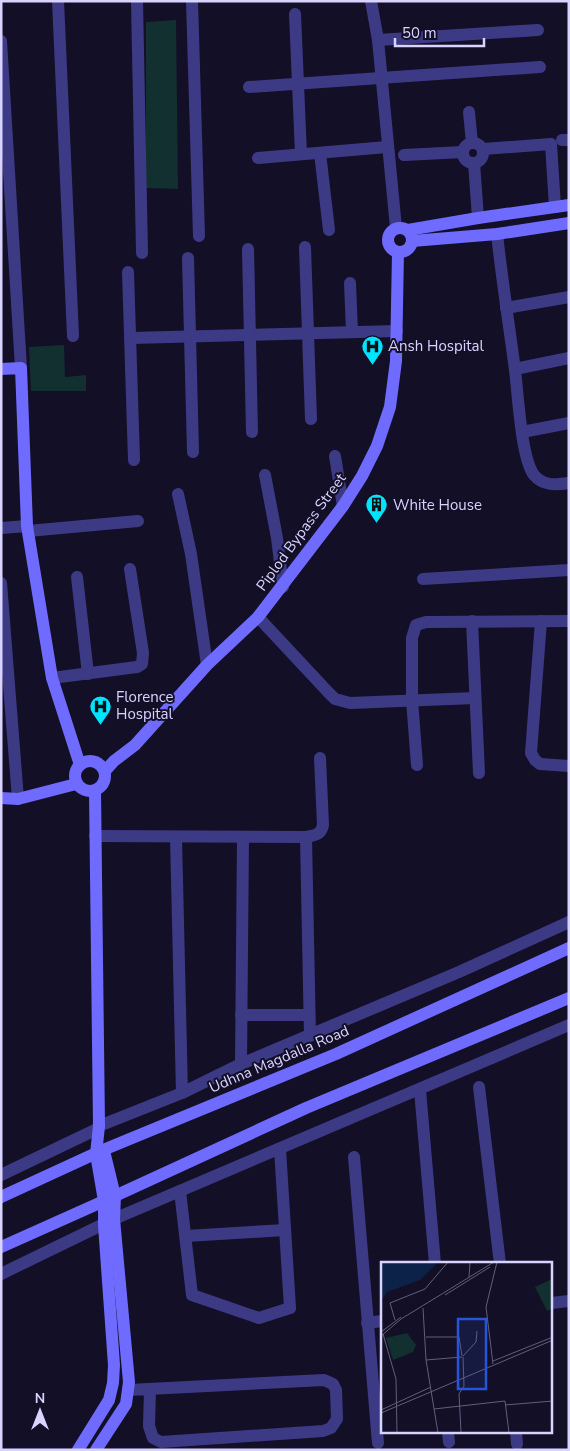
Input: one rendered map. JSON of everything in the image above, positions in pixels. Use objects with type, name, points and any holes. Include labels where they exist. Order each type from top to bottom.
[{"type":"street","points":[[58,1],[73,336]]},
{"type":"street","points":[[138,1],[142,253]]},
{"type":"street","points":[[192,1],[199,236]]},
{"type":"street","points":[[371,1],[378,40],[387,147],[405,233],[410,247],[405,251],[398,252],[392,250],[388,244],[388,237],[391,231],[405,233],[497,234],[569,223]]},
{"type":"street","points":[[295,14],[301,154]]},
{"type":"street","points":[[378,40],[538,30]]},
{"type":"street","points":[[1,41],[21,368],[28,529],[52,678],[80,765]]},
{"type":"street","points":[[249,87],[540,67]]},
{"type":"street","points":[[469,112],[473,148],[482,159],[474,163],[478,218]]},
{"type":"street","points":[[404,155],[473,148],[551,144],[555,207]]},
{"type":"street","points":[[258,158],[387,147]]},
{"type":"street","points":[[320,153],[329,230]]},
{"type":"street","points":[[405,233],[478,218],[569,205]]},
{"type":"street","points":[[497,234],[522,432],[529,467],[539,480],[555,485],[569,483]]},
{"type":"street","points":[[305,246],[311,419]]},
{"type":"street","points":[[248,249],[252,432]]},
{"type":"street","name":"Piplod Bypass Street","points":[[105,771],[114,761],[135,745],[207,665],[258,617],[344,506],[362,476],[377,446],[390,408],[396,361],[398,252]]},
{"type":"street","points":[[188,258],[193,452]]},
{"type":"street","points":[[128,272],[134,460]]},
{"type":"street","points":[[350,283],[352,332]]},
{"type":"street","points":[[506,308],[569,297]]},
{"type":"street","points":[[131,338],[397,331]]},
{"type":"street","points":[[514,369],[569,358]]},
{"type":"street","points":[[1,369],[21,368]]},
{"type":"street","points":[[522,432],[569,423]]},
{"type":"street","points":[[335,456],[344,506]]},
{"type":"street","points":[[265,475],[277,538],[283,586]]},
{"type":"street","points":[[178,494],[191,554],[207,665]]},
{"type":"street","points":[[1,528],[28,529],[138,521]]},
{"type":"street","points":[[52,678],[137,667],[142,664],[143,653],[130,570]]},
{"type":"street","points":[[423,579],[569,570]]},
{"type":"street","points":[[77,576],[88,674]]},
{"type":"street","points":[[1,583],[18,799]]},
{"type":"street","points":[[258,617],[335,699],[350,703],[475,698]]},
{"type":"street","points":[[540,621],[531,753],[540,764],[569,766]]},
{"type":"street","points":[[417,765],[412,700],[412,638],[416,625],[426,622],[569,621]]},
{"type":"street","points":[[472,622],[479,773]]},
{"type":"street","points":[[95,836],[306,837],[318,835],[323,826],[320,758]]},
{"type":"street","points":[[94,761],[105,771],[105,780],[99,789],[84,791],[76,784],[75,774],[80,765],[84,762],[94,761]]},
{"type":"street","points":[[1,798],[18,799],[76,784]]},
{"type":"street","points":[[78,1450],[109,1400],[113,1383],[114,1365],[109,1222],[110,1199],[100,1152],[99,1126],[95,791]]},
{"type":"street","points":[[176,837],[182,1093]]},
{"type":"street","points":[[241,1064],[242,837]]},
{"type":"street","points":[[306,837],[310,1036]]},
{"type":"street","points":[[1,1175],[95,1130],[99,1126],[182,1093],[241,1064],[459,972],[569,922]]},
{"type":"street","name":"Udhna Magdalla Road","points":[[1,1197],[100,1152],[336,1054],[569,948]]},
{"type":"street","points":[[1,1247],[110,1199],[306,1108],[569,998]]},
{"type":"street","points":[[241,1015],[309,1015]]},
{"type":"street","points":[[1,1274],[109,1222],[569,1025]]},
{"type":"street","points":[[479,1087],[500,1262]]},
{"type":"street","points":[[420,1090],[436,1262]]},
{"type":"street","points":[[180,1191],[192,1296],[259,1318],[290,1308],[280,1149]]},
{"type":"street","points":[[354,1157],[378,1443]]},
{"type":"street","points":[[96,1450],[126,1404],[129,1390],[109,1222]]},
{"type":"street","points":[[186,1236],[285,1230]]},
{"type":"street","points":[[552,1303],[569,1301]]},
{"type":"street","points":[[367,1323],[381,1321]]},
{"type":"street","points":[[129,1390],[324,1380],[333,1384],[336,1390],[337,1419],[331,1428],[323,1430],[161,1442],[153,1438],[149,1426],[150,1390]]},
{"type":"green space","points":[[176,20],[178,189],[146,188],[146,22]]},
{"type":"green space","points":[[64,345],[65,377],[86,375],[86,391],[31,391],[29,347]]},
{"type":"place","name":"Ansh Hospital","points":[[372,365]]},
{"type":"place","name":"White House","points":[[377,524]]},
{"type":"place","name":"Florence Hospital","points":[[100,725]]}]
